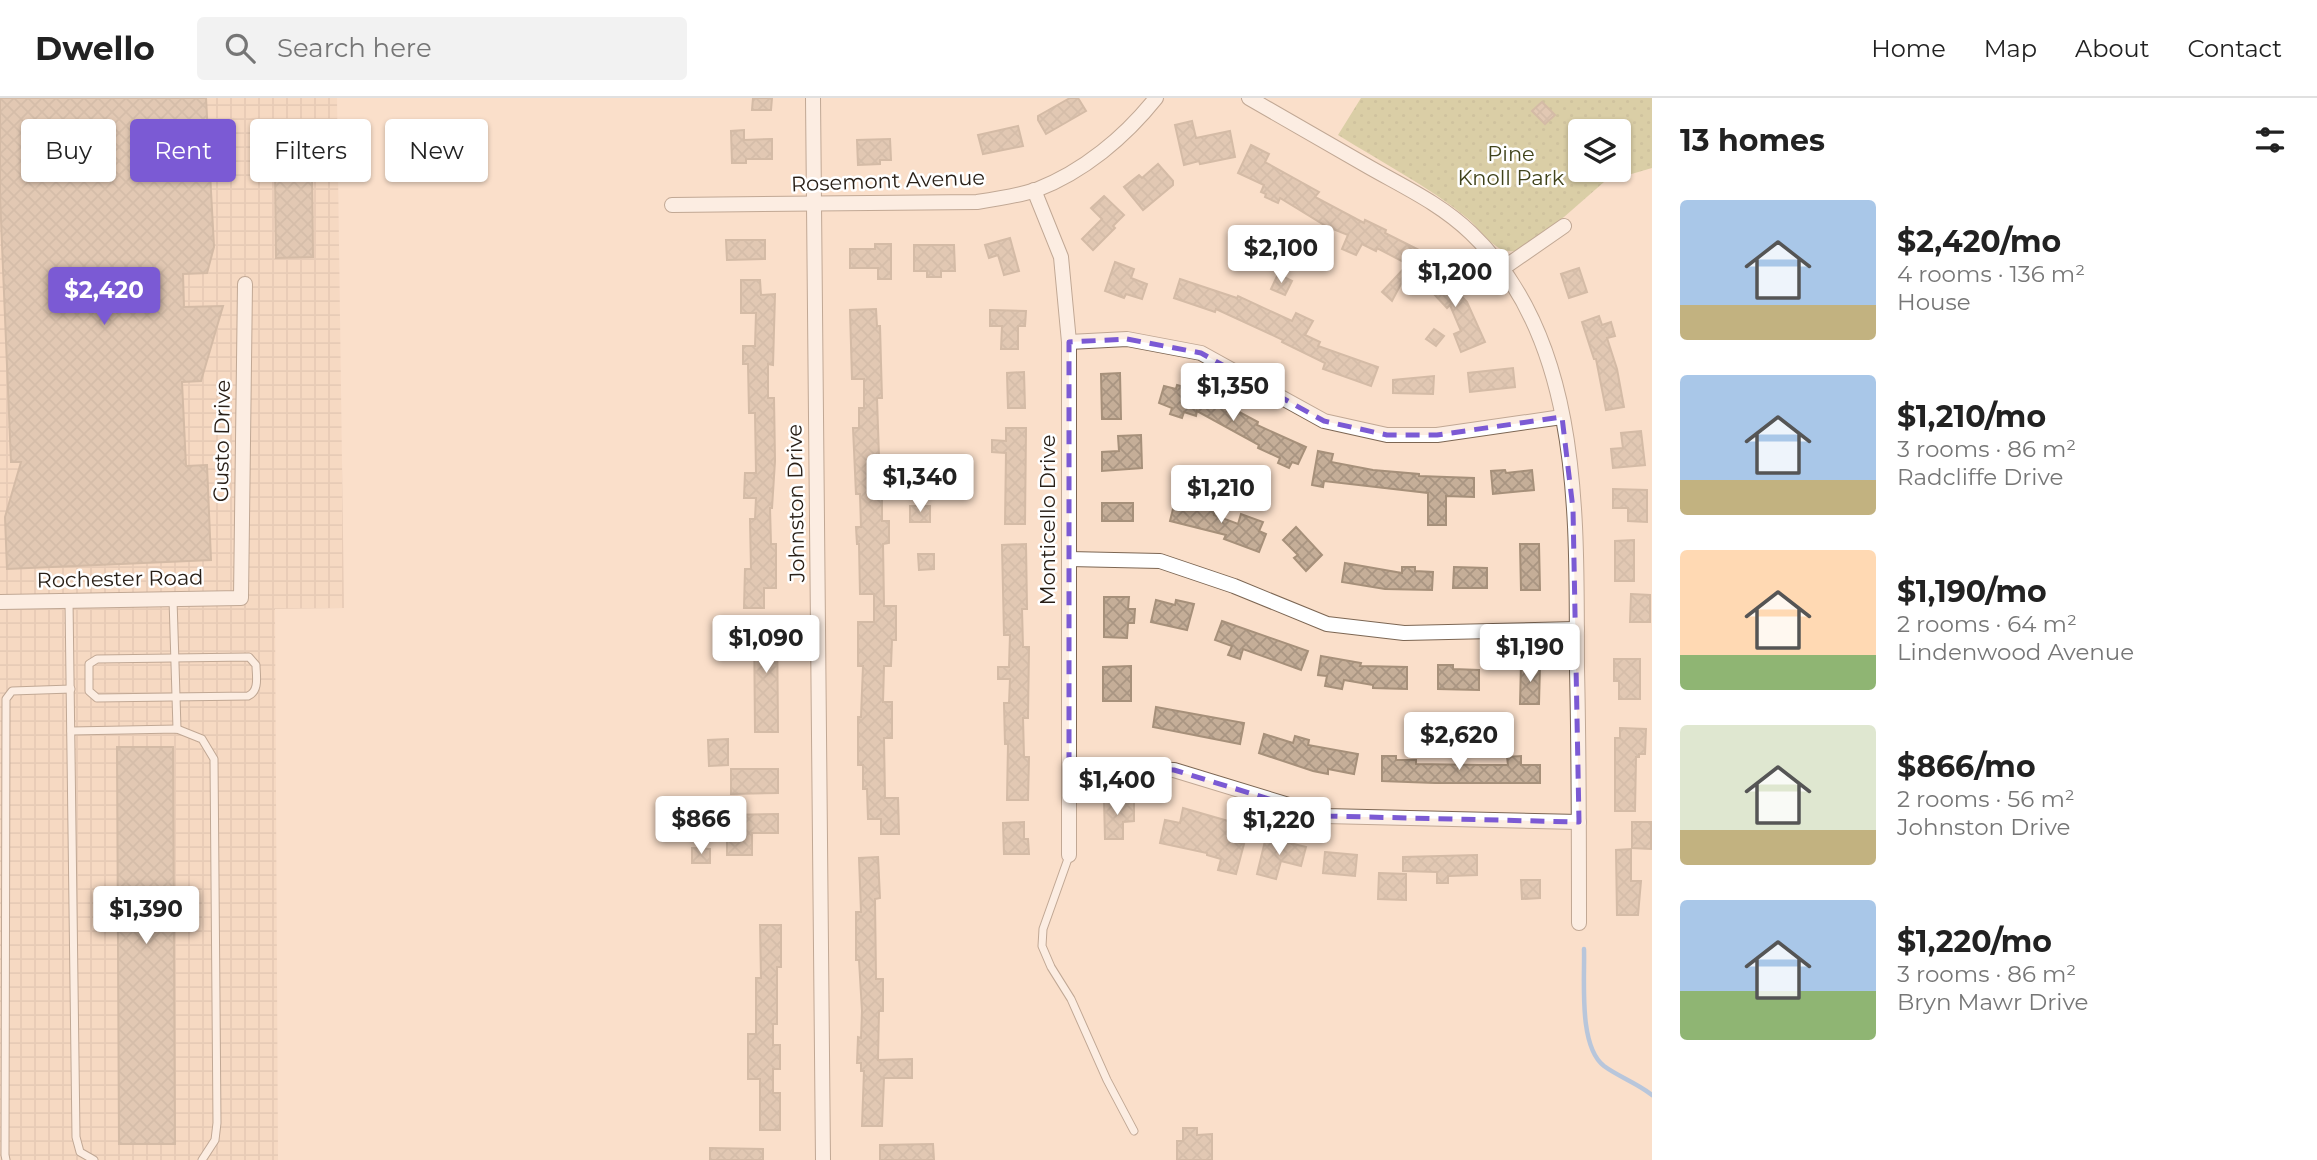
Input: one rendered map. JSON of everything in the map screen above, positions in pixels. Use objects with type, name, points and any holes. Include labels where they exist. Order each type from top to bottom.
[{"type":"street","name":"Johnston Drive","points":[[813,98],[823,1160]]},
{"type":"street","name":"Rosemont Avenue","points":[[672,205],[977,202],[1008,197],[1062,178],[1118,139],[1156,98]]},
{"type":"street","points":[[1249,98],[1432,202],[1471,233],[1502,269],[1532,318],[1544,344],[1562,417],[1574,531],[1579,923]]},
{"type":"street","name":"Monticello Drive","points":[[1034,190],[1061,257],[1069,342],[1069,855]]},
{"type":"street","points":[[1502,269],[1564,226]]},
{"type":"street","name":"Gusto Drive","points":[[241,598],[246,284]]},
{"type":"street","points":[[1069,342],[1127,339],[1201,353],[1324,421],[1387,435],[1437,435],[1562,417]]},
{"type":"street","points":[[1069,559],[1160,561],[1234,586],[1327,624],[1404,632],[1577,629]]},
{"type":"street","name":"Rochester Road","points":[[0,602],[241,598]]},
{"type":"street","points":[[1069,767],[1174,770],[1325,816],[1579,822]]},
{"type":"lane","points":[[173,599],[177,729]]},
{"type":"lane","points":[[69,601],[76,1137],[80,1152],[94,1160]]},
{"type":"lane","points":[[249,657],[256,665],[256,690],[253,694],[176,697],[97,698],[89,691],[89,664],[97,659],[249,657]]},
{"type":"lane","points":[[6,1160],[6,699],[12,691],[71,690]]},
{"type":"lane","points":[[71,731],[177,729],[202,739],[214,759],[217,1123],[215,1140],[202,1160]]},
{"type":"lane","points":[[1069,855],[1044,929],[1042,946],[1051,967],[1071,999],[1107,1080],[1134,1131]]},
{"type":"highlighted area","points":[[1127,339],[1201,353],[1324,421],[1387,435],[1437,435],[1562,417],[1573,509],[1579,822],[1325,816],[1174,770],[1069,767],[1069,342]]},
{"type":"shaded area","points":[[0,98],[337,98],[337,119],[250,119],[250,182],[338,182],[344,608],[275,609],[278,1160],[0,1160]]},
{"type":"green space","name":"Pine Knoll Park","points":[[1361,98],[1652,98],[1652,168],[1631,174],[1631,119],[1568,119],[1568,182],[1604,182],[1564,217],[1515,251],[1501,249],[1495,245],[1467,218],[1338,135]]},
{"type":"building","points":[[0,98],[206,98],[207,119],[130,119],[130,182],[211,182],[214,247],[207,273],[183,274],[184,307],[223,306],[201,381],[182,382],[186,466],[207,465],[211,560],[7,569],[5,517],[21,462],[11,462],[0,196]]},
{"type":"building","points":[[753,98],[772,98],[771,110],[752,110]]},
{"type":"building","points":[[1070,98],[1078,98],[1086,111],[1046,134],[1038,116]]},
{"type":"building","points":[[1542,102],[1555,115],[1545,124],[1532,111]]},
{"type":"building","points":[[1192,121],[1196,138],[1230,131],[1235,157],[1184,165],[1175,125]]},
{"type":"building","points":[[1018,126],[1023,146],[983,154],[978,135]]},
{"type":"building","points":[[744,130],[744,140],[772,139],[772,159],[746,159],[746,163],[732,163],[731,131]]},
{"type":"building","points":[[890,139],[891,160],[880,160],[880,164],[858,165],[857,140]]},
{"type":"building","points":[[1251,145],[1269,154],[1265,162],[1319,192],[1315,197],[1364,223],[1365,220],[1386,230],[1385,233],[1419,250],[1411,266],[1377,248],[1376,251],[1362,244],[1356,255],[1342,249],[1348,235],[1326,226],[1280,198],[1278,203],[1265,197],[1266,194],[1261,192],[1264,185],[1238,173]]},
{"type":"building","points":[[1158,164],[1173,181],[1173,185],[1143,210],[1124,187],[1139,175],[1142,178]]},
{"type":"building","points":[[275,182],[312,182],[313,257],[276,258]]},
{"type":"building","points":[[1104,196],[1124,215],[1093,250],[1082,239],[1102,219],[1091,208]]},
{"type":"building","points":[[1010,238],[1019,271],[1004,275],[998,255],[989,258],[985,245]]},
{"type":"building","points":[[726,240],[765,240],[765,259],[727,260]]},
{"type":"building","points":[[875,244],[891,244],[891,279],[878,279],[878,268],[850,268],[850,249],[875,249]]},
{"type":"building","points":[[914,245],[954,245],[955,271],[941,271],[941,277],[927,277],[927,271],[914,271]]},
{"type":"building","points":[[1115,262],[1134,269],[1131,278],[1147,284],[1142,299],[1126,294],[1124,298],[1105,291]]},
{"type":"building","points":[[1407,265],[1410,267],[1392,301],[1382,292]]},
{"type":"building","points":[[1433,265],[1467,302],[1485,342],[1461,352],[1454,334],[1461,331],[1450,305],[1447,308],[1419,278]]},
{"type":"building","points":[[1579,268],[1587,292],[1569,298],[1561,274]]},
{"type":"building","points":[[1278,274],[1292,281],[1285,295],[1271,289]]},
{"type":"building","points":[[1180,279],[1237,298],[1238,296],[1292,321],[1296,313],[1313,321],[1305,335],[1320,342],[1318,346],[1378,367],[1371,386],[1323,369],[1325,363],[1216,309],[1215,312],[1174,298]]},
{"type":"building","points":[[741,280],[760,280],[761,295],[775,294],[773,365],[768,364],[768,398],[774,398],[775,461],[770,508],[771,544],[776,544],[776,588],[764,588],[764,608],[744,608],[745,569],[751,569],[750,519],[755,519],[756,498],[744,498],[745,473],[756,473],[755,413],[749,413],[748,364],[743,364],[743,346],[755,346],[756,313],[741,313]]},
{"type":"building","points":[[876,309],[877,326],[880,326],[882,398],[877,398],[879,457],[882,457],[882,521],[889,521],[889,543],[883,544],[884,606],[896,606],[896,640],[892,640],[891,666],[884,666],[883,702],[892,702],[892,738],[884,738],[885,798],[898,798],[899,834],[881,834],[881,819],[868,819],[867,789],[863,789],[863,765],[858,765],[858,717],[861,717],[863,666],[858,666],[858,622],[874,622],[874,594],[860,594],[856,527],[861,527],[860,494],[856,494],[853,428],[859,428],[859,408],[864,408],[864,379],[852,379],[850,310]]},
{"type":"building","points":[[990,310],[1026,311],[1025,326],[1018,326],[1018,349],[1001,349],[1002,326],[990,326]]},
{"type":"building","points":[[1599,316],[1602,325],[1611,322],[1615,336],[1607,338],[1617,369],[1624,407],[1606,410],[1596,359],[1582,322]]},
{"type":"building","points":[[1434,329],[1444,336],[1436,346],[1426,339]]},
{"type":"building","points":[[1513,368],[1515,387],[1470,392],[1468,373]]},
{"type":"building","points":[[1024,372],[1025,408],[1008,408],[1007,373]]},
{"type":"building","points":[[1120,373],[1121,419],[1102,419],[1101,374]]},
{"type":"building","points":[[1434,376],[1433,394],[1393,393],[1393,380]]},
{"type":"building","points":[[1177,385],[1191,389],[1189,394],[1218,403],[1219,401],[1258,422],[1257,425],[1306,447],[1298,464],[1292,462],[1289,468],[1278,463],[1280,458],[1258,448],[1259,445],[1197,411],[1196,416],[1184,412],[1182,418],[1170,414],[1172,408],[1159,403],[1164,386],[1176,389]]},
{"type":"building","points":[[1006,428],[1026,428],[1025,524],[1005,524],[1006,453],[992,452],[992,440],[1006,441]]},
{"type":"building","points":[[1641,431],[1645,465],[1613,468],[1611,449],[1623,448],[1621,433]]},
{"type":"building","points":[[1141,435],[1142,468],[1102,471],[1102,452],[1119,451],[1118,436]]},
{"type":"building","points":[[1318,451],[1333,454],[1331,462],[1373,470],[1419,476],[1474,478],[1474,497],[1446,496],[1446,525],[1428,525],[1428,493],[1324,481],[1323,487],[1312,485]]},
{"type":"building","points":[[1505,470],[1506,473],[1532,470],[1534,490],[1493,494],[1491,471]]},
{"type":"building","points":[[1613,489],[1647,490],[1647,522],[1628,521],[1628,508],[1613,508]]},
{"type":"building","points":[[1175,501],[1215,511],[1214,515],[1238,524],[1241,514],[1263,522],[1259,531],[1266,534],[1259,552],[1224,539],[1226,535],[1170,521]]},
{"type":"building","points":[[1102,503],[1133,503],[1133,521],[1102,521]]},
{"type":"building","points":[[910,506],[930,506],[930,522],[910,522]]},
{"type":"building","points":[[1296,527],[1322,555],[1306,571],[1294,558],[1298,555],[1283,540]]},
{"type":"building","points":[[1634,540],[1634,581],[1615,581],[1615,541]]},
{"type":"building","points":[[1026,544],[1027,609],[1022,609],[1023,647],[1029,647],[1028,718],[1023,718],[1024,757],[1029,757],[1028,800],[1007,800],[1008,744],[1005,744],[1004,703],[1009,703],[1010,679],[998,679],[998,667],[1009,667],[1010,635],[1004,635],[1002,545]]},
{"type":"building","points":[[1520,544],[1539,544],[1540,590],[1521,590]]},
{"type":"building","points":[[918,554],[934,554],[934,569],[919,570]]},
{"type":"building","points":[[1345,563],[1402,573],[1402,567],[1433,572],[1432,590],[1385,589],[1342,582]]},
{"type":"building","points":[[1454,567],[1487,568],[1487,588],[1453,588]]},
{"type":"building","points":[[1631,594],[1650,595],[1650,622],[1630,622]]},
{"type":"building","points":[[1104,597],[1129,597],[1128,609],[1135,609],[1134,623],[1128,623],[1127,638],[1104,637]]},
{"type":"building","points":[[1156,600],[1175,605],[1176,600],[1194,604],[1187,630],[1151,622]]},
{"type":"building","points":[[754,618],[777,618],[778,732],[755,732]]},
{"type":"building","points":[[1222,621],[1308,651],[1301,670],[1243,649],[1240,659],[1228,655],[1232,646],[1215,640]]},
{"type":"building","points":[[1321,656],[1361,663],[1360,666],[1407,667],[1407,689],[1373,688],[1373,685],[1344,680],[1342,689],[1325,686],[1327,676],[1318,675]]},
{"type":"building","points":[[1614,659],[1640,659],[1640,699],[1619,699],[1619,681],[1614,681]]},
{"type":"building","points":[[1521,664],[1540,665],[1539,704],[1520,704]]},
{"type":"building","points":[[1438,665],[1453,665],[1453,669],[1479,670],[1479,690],[1438,689]]},
{"type":"building","points":[[1131,666],[1131,701],[1103,701],[1103,667]]},
{"type":"building","points":[[1156,707],[1244,723],[1240,744],[1153,727]]},
{"type":"building","points":[[1620,728],[1646,729],[1645,754],[1636,757],[1635,811],[1615,811],[1615,738],[1620,738]]},
{"type":"building","points":[[1264,734],[1293,743],[1295,736],[1309,740],[1308,745],[1358,754],[1354,774],[1328,769],[1328,774],[1313,771],[1259,753]]},
{"type":"building","points":[[728,739],[728,765],[709,766],[708,740]]},
{"type":"building","points":[[117,747],[173,747],[175,1144],[119,1144]]},
{"type":"building","points":[[1382,756],[1396,756],[1396,760],[1416,760],[1416,764],[1508,765],[1507,757],[1521,756],[1521,765],[1540,765],[1540,783],[1382,781]]},
{"type":"building","points":[[731,769],[778,769],[778,793],[731,794]]},
{"type":"building","points":[[1134,799],[1134,821],[1123,822],[1123,839],[1105,839],[1104,800]]},
{"type":"building","points":[[1183,808],[1235,823],[1230,840],[1244,844],[1236,874],[1218,870],[1221,859],[1207,853],[1160,843],[1165,820],[1180,823]]},
{"type":"building","points":[[778,814],[778,833],[752,833],[752,855],[727,855],[727,815]]},
{"type":"building","points":[[1024,822],[1024,839],[1028,839],[1029,854],[1004,854],[1003,823]]},
{"type":"building","points":[[1632,822],[1651,822],[1651,849],[1632,848]]},
{"type":"building","points":[[1266,837],[1306,847],[1301,866],[1281,861],[1276,879],[1257,874]]},
{"type":"building","points":[[692,848],[710,849],[710,863],[692,863]]},
{"type":"building","points":[[1631,849],[1631,881],[1641,881],[1638,915],[1617,915],[1616,850]]},
{"type":"building","points":[[1325,852],[1357,855],[1355,876],[1323,873]]},
{"type":"building","points":[[1477,855],[1477,875],[1448,876],[1448,883],[1437,883],[1437,872],[1403,871],[1403,857]]},
{"type":"building","points":[[878,857],[880,898],[875,899],[876,979],[883,979],[883,1011],[879,1011],[878,1060],[912,1059],[912,1078],[884,1078],[882,1126],[862,1126],[864,1071],[861,1071],[861,1063],[857,1063],[862,1011],[859,960],[856,960],[856,912],[861,912],[859,858]]},
{"type":"building","points":[[1379,873],[1406,874],[1406,900],[1378,899]]},
{"type":"building","points":[[1521,880],[1540,880],[1540,898],[1522,899]]},
{"type":"building","points":[[760,925],[781,925],[781,967],[777,967],[777,1024],[773,1024],[773,1045],[780,1045],[780,1069],[773,1069],[773,1093],[780,1093],[780,1130],[760,1130],[760,1079],[748,1079],[748,1034],[756,1034],[756,978],[761,978]]},
{"type":"building","points":[[1183,1128],[1197,1128],[1197,1135],[1212,1134],[1212,1160],[1177,1160],[1177,1141],[1183,1141]]},
{"type":"building","points":[[933,1144],[934,1160],[880,1160],[880,1145]]},
{"type":"building","points":[[710,1148],[763,1149],[763,1160],[710,1160]]},
{"type":"waterway","points":[[1584,949],[1585,1011],[1590,1043],[1596,1056],[1604,1066],[1652,1095]]}]
